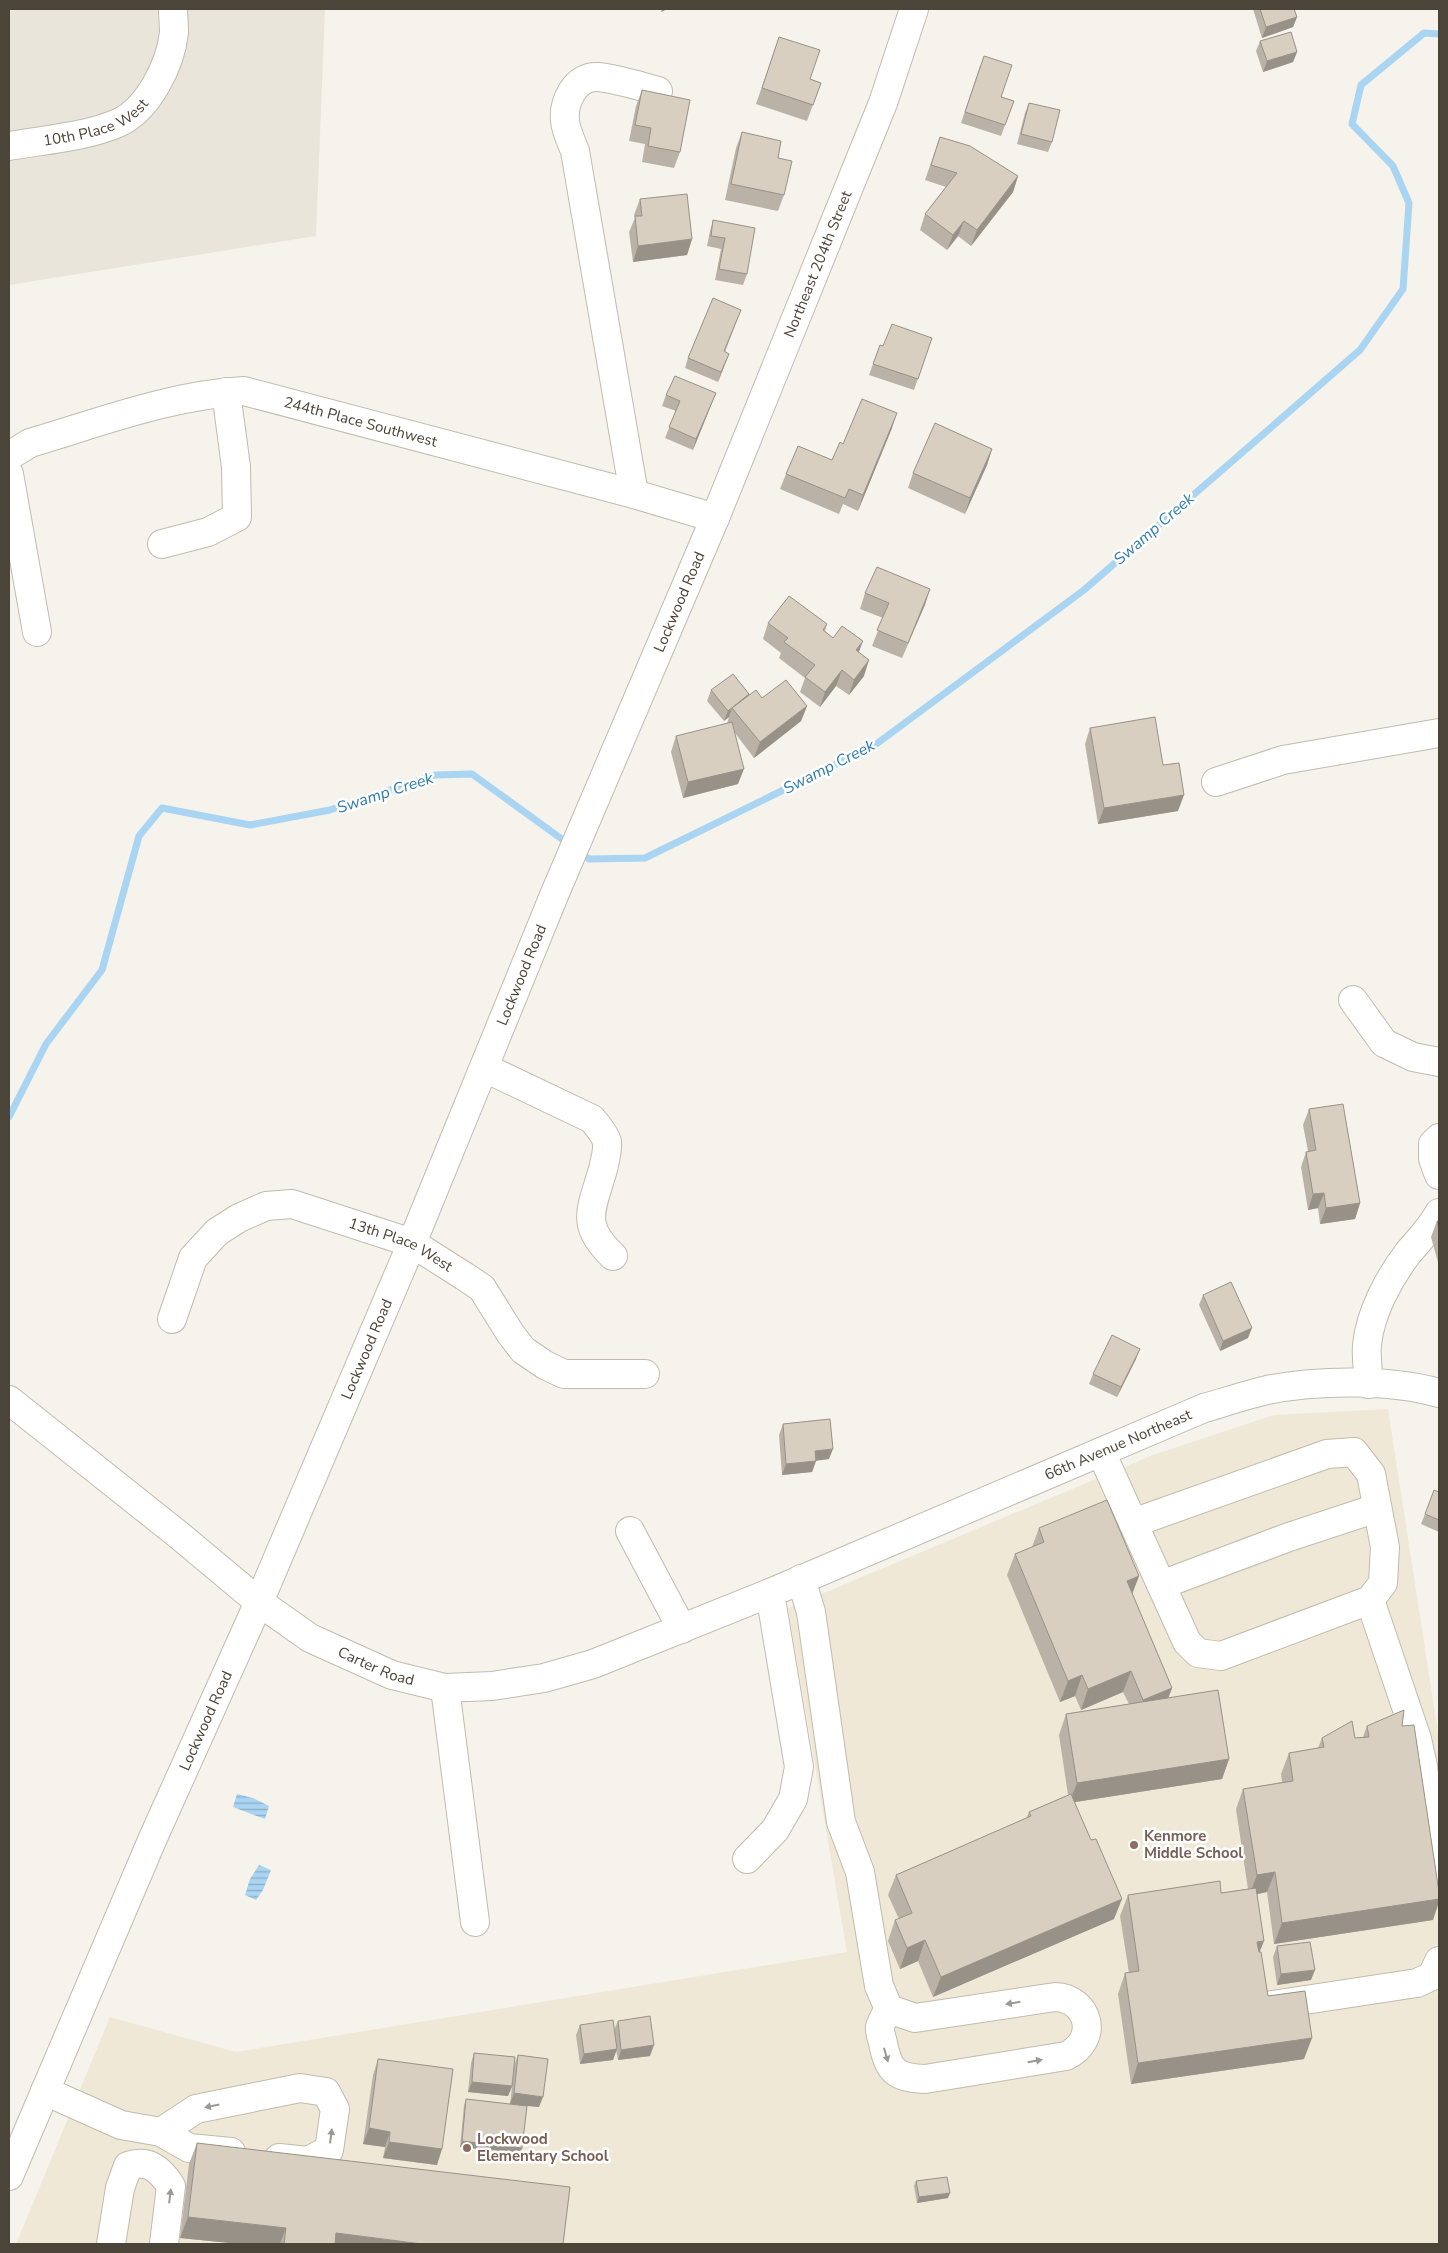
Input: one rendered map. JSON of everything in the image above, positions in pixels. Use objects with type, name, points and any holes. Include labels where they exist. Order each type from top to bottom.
[{"type":"street","name":"10th Place West","points":[[9,146],[91,131],[119,123],[141,108],[164,71],[174,32],[173,9]]},
{"type":"street","name":"Northeast 204th Street","points":[[715,518],[883,103],[914,9]]},
{"type":"street","points":[[634,494],[575,151],[564,119],[569,95],[585,79],[596,76],[658,91]]},
{"type":"street","name":"244th Place Southwest","points":[[9,456],[30,443],[178,399],[244,391],[634,494],[715,518]]},
{"type":"street","points":[[162,544],[208,532],[237,517],[236,467],[226,392]]},
{"type":"street","points":[[9,474],[37,632]]},
{"type":"street","name":"Lockwood Road","points":[[9,2176],[153,1838],[259,1602],[412,1243],[555,893],[622,740],[715,518]]},
{"type":"street","points":[[1216,782],[1282,760],[1439,733]]},
{"type":"street","points":[[1353,1000],[1384,1042],[1414,1057],[1439,1062]]},
{"type":"street","points":[[485,1068],[592,1119],[600,1129],[607,1142],[606,1158],[591,1213],[593,1231],[599,1243],[613,1256]]},
{"type":"street","points":[[1439,1138],[1432,1144],[1433,1159],[1439,1176]]},
{"type":"street","name":"13th Place West","points":[[172,1319],[193,1258],[217,1232],[239,1218],[266,1206],[292,1204],[412,1243],[482,1288],[523,1350],[545,1365],[564,1374],[645,1374]]},
{"type":"street","points":[[1369,1384],[1367,1346],[1371,1323],[1391,1280],[1408,1254],[1432,1226],[1439,1213]]},
{"type":"street","name":"66th Avenue Northeast","points":[[805,1577],[1204,1408],[1268,1390],[1343,1382],[1415,1386],[1439,1393]]},
{"type":"street","name":"Carter Road","points":[[9,1400],[180,1536],[259,1602],[310,1638],[392,1675],[445,1688],[492,1686],[544,1678],[593,1664],[770,1593],[805,1577]]},
{"type":"street","points":[[1101,1452],[1133,1523],[1161,1585],[1187,1642],[1198,1652],[1222,1656],[1370,1600],[1383,1583],[1385,1548],[1371,1474],[1354,1452],[1327,1454],[1133,1523]]},
{"type":"street","points":[[1161,1585],[1289,1537],[1378,1508]]},
{"type":"street","points":[[630,1531],[682,1629]]},
{"type":"street","points":[[805,1577],[841,1822],[860,1872],[879,1986],[889,2009],[915,2018],[1055,1997],[1066,1997],[1078,2006],[1083,2014],[1087,2034],[1084,2043],[1077,2050],[1066,2056],[925,2079],[908,2078],[898,2074],[889,2066],[885,2052],[880,2027],[889,2009]]},
{"type":"street","points":[[747,1859],[775,1830],[793,1799],[799,1766],[770,1593]]},
{"type":"street","points":[[1370,1600],[1417,1739],[1423,1766],[1439,1885]]},
{"type":"street","points":[[445,1688],[475,1922]]},
{"type":"street","points":[[1272,2005],[1417,1983],[1432,1976],[1439,1961]]},
{"type":"street","points":[[45,2091],[121,2125],[162,2132],[189,2148],[308,2161],[329,2150],[335,2109],[326,2092],[300,2088],[196,2109],[162,2132]]},
{"type":"street","points":[[111,2244],[120,2188],[128,2166],[138,2163],[160,2170],[171,2186],[164,2244]]},
{"type":"shaded area","points":[[9,9],[325,9],[316,236],[9,285]]},
{"type":"shaded area","name":"Kenmore Middle School","points":[[1388,1409],[1439,1739],[1439,2244],[16,2244],[110,2017],[236,2052],[847,1952],[788,1608],[1153,1455],[1274,1415]]},
{"type":"water","points":[[237,1794],[253,1798],[269,1806],[265,1819],[233,1807]]},
{"type":"water","points":[[259,1865],[271,1870],[263,1890],[256,1900],[245,1895],[250,1879]]},
{"type":"building","points":[[1260,9],[1294,9],[1297,17],[1266,27]]},
{"type":"building","points":[[1291,32],[1297,52],[1267,61],[1260,41]]},
{"type":"building","points":[[779,37],[820,50],[810,79],[821,83],[813,105],[762,88]]},
{"type":"building","points":[[984,56],[1012,65],[1001,97],[1014,101],[1005,125],[965,112]]},
{"type":"building","points":[[642,90],[690,100],[680,152],[648,146],[651,128],[635,125]]},
{"type":"building","points":[[1029,103],[1060,110],[1052,142],[1021,134]]},
{"type":"building","points":[[742,132],[781,141],[778,158],[792,161],[784,195],[731,184]]},
{"type":"building","points":[[940,137],[970,146],[1018,176],[977,230],[964,221],[953,235],[925,214],[957,173],[931,165]]},
{"type":"building","points":[[687,194],[692,239],[638,246],[635,216],[642,216],[640,199]]},
{"type":"building","points":[[713,220],[755,228],[747,274],[719,269],[725,238],[711,236]]},
{"type":"building","points":[[713,298],[741,310],[724,351],[729,354],[721,372],[688,358]]},
{"type":"building","points":[[892,324],[932,338],[918,379],[873,364],[880,345],[883,346]]},
{"type":"building","points":[[675,376],[716,393],[696,439],[669,427],[680,401],[666,395]]},
{"type":"building","points":[[862,399],[897,413],[863,495],[849,489],[845,498],[786,474],[798,446],[832,460],[840,442],[843,444]]},
{"type":"building","points":[[935,423],[992,449],[970,498],[913,473]]},
{"type":"building","points":[[877,567],[930,589],[908,643],[877,630],[889,603],[865,593]]},
{"type":"building","points":[[789,596],[827,624],[823,630],[833,638],[842,626],[863,641],[856,650],[869,660],[854,680],[842,670],[825,692],[805,677],[815,665],[784,642],[788,638],[768,623]]},
{"type":"building","points":[[733,674],[749,694],[728,711],[711,690]]},
{"type":"building","points":[[786,680],[807,706],[760,742],[732,708],[756,690],[762,698]]},
{"type":"building","points":[[1155,717],[1163,765],[1179,763],[1184,795],[1104,808],[1090,728]]},
{"type":"building","points":[[732,722],[744,769],[688,782],[676,736]]},
{"type":"building","points":[[1343,1104],[1360,1203],[1326,1208],[1324,1193],[1313,1194],[1306,1152],[1316,1150],[1309,1109]]},
{"type":"building","points":[[1231,1282],[1252,1328],[1223,1341],[1203,1295]]},
{"type":"building","points":[[1112,1335],[1140,1349],[1121,1387],[1093,1374]]},
{"type":"building","points":[[830,1419],[833,1449],[815,1451],[816,1461],[786,1464],[783,1424]]},
{"type":"building","points":[[1434,1490],[1439,1492],[1439,1520],[1425,1514]]},
{"type":"building","points":[[1107,1500],[1139,1576],[1127,1581],[1172,1688],[1143,1700],[1131,1671],[1088,1689],[1082,1675],[1068,1681],[1015,1554],[1044,1542],[1039,1528]]},
{"type":"building","points":[[1218,1690],[1229,1759],[1077,1783],[1066,1714]]},
{"type":"building","points":[[1404,1710],[1402,1726],[1414,1725],[1439,1899],[1282,1923],[1275,1872],[1257,1875],[1243,1789],[1293,1781],[1289,1753],[1324,1747],[1322,1738],[1352,1721],[1355,1738],[1369,1737],[1367,1726]]},
{"type":"building","points":[[1071,1794],[1091,1840],[1096,1839],[1122,1899],[941,1977],[925,1940],[907,1948],[895,1920],[912,1913],[896,1875],[1031,1816],[1029,1812]]},
{"type":"building","points":[[1220,1881],[1221,1893],[1256,1888],[1264,1941],[1257,1942],[1259,1952],[1261,1952],[1268,1996],[1305,1991],[1312,2038],[1138,2063],[1125,1973],[1139,1971],[1128,1895]]},
{"type":"building","points":[[1310,1942],[1315,1970],[1281,1974],[1277,1946]]},
{"type":"building","points":[[650,2016],[654,2045],[621,2050],[618,2021]]},
{"type":"building","points":[[613,2020],[617,2049],[584,2054],[580,2025]]},
{"type":"building","points":[[474,2053],[515,2057],[512,2086],[472,2082]]},
{"type":"building","points":[[518,2055],[548,2059],[543,2097],[514,2093]]},
{"type":"building","points":[[378,2059],[453,2069],[442,2149],[389,2142],[390,2132],[369,2128]]},
{"type":"building","points":[[466,2099],[527,2106],[522,2148],[462,2141]]},
{"type":"building","points":[[197,2143],[570,2187],[563,2244],[422,2244],[336,2233],[335,2244],[284,2244],[286,2228],[188,2217]]},
{"type":"building","points":[[947,2177],[950,2193],[919,2197],[916,2181]]},
{"type":"waterway","name":"Swamp Creek","points":[[579,852],[589,859],[645,858],[875,745],[1084,590],[1360,350],[1403,289],[1409,203],[1393,166],[1352,124],[1361,85],[1424,33],[1439,34]]},
{"type":"waterway","name":"Swamp Creek","points":[[9,1117],[46,1044],[102,970],[139,836],[162,808],[250,825],[330,810],[435,775],[472,774],[570,845]]},
{"type":"place","name":"Kenmore Middle School","points":[[1134,1845]]},
{"type":"place","name":"Lockwood Elementary School","points":[[467,2148]]}]
